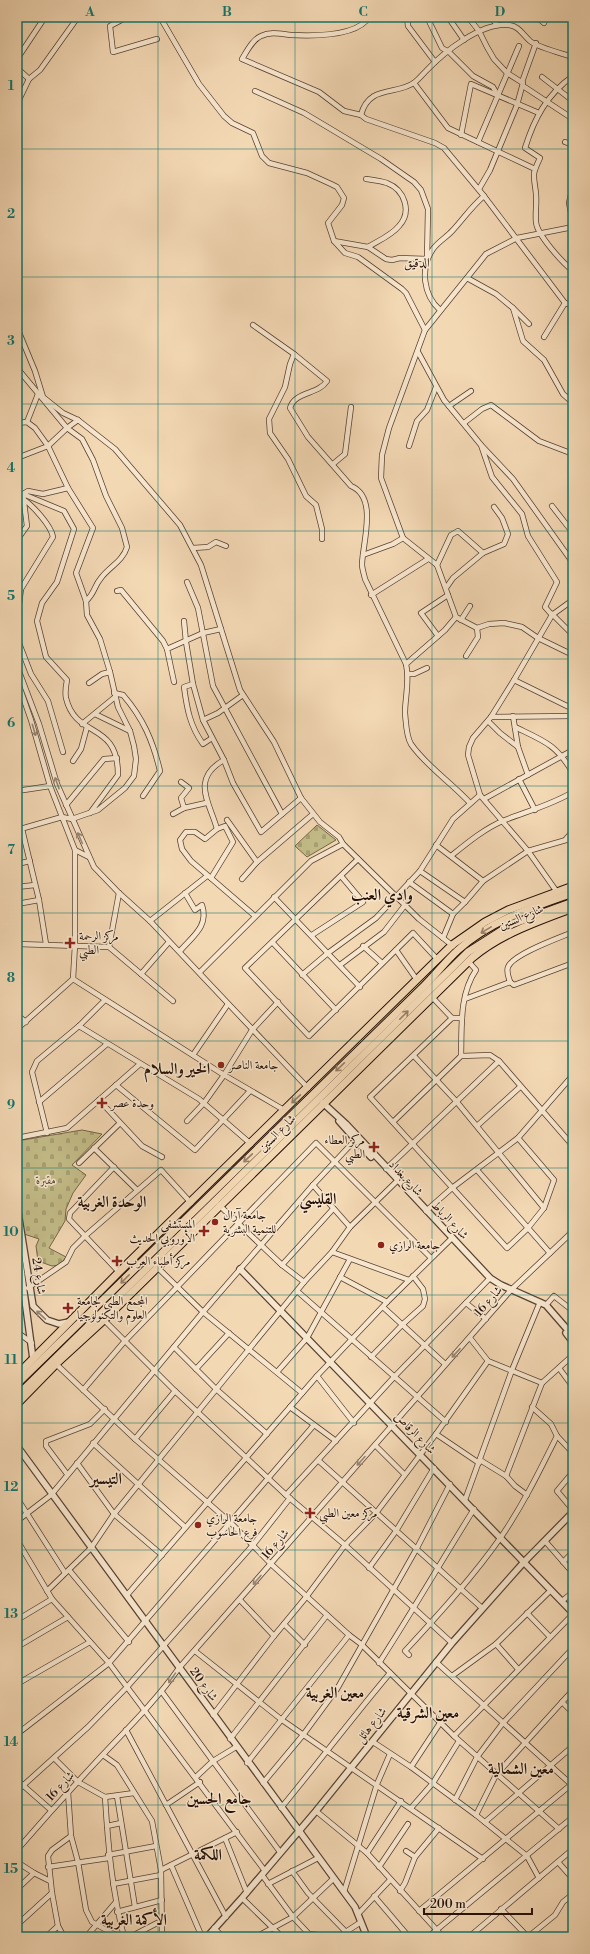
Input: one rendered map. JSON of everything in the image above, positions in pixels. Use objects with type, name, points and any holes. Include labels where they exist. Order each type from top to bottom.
[{"type":"main road","name":"شارع الستين","points":[[17,1384],[35,1361],[70,1322],[119,1272],[191,1203],[213,1186],[250,1144],[284,1110],[424,986],[455,948],[485,922],[508,910],[573,886]]},
{"type":"main road","name":"شارع الستين","points":[[17,1375],[92,1312],[213,1186],[356,1046],[417,980],[438,960],[455,948],[511,916],[573,893]]},
{"type":"main road","name":"شارع الستين","points":[[17,1404],[28,1389],[469,957],[512,924],[573,902]]},
{"type":"main road","name":"شارع الستين","points":[[17,1396],[28,1389],[104,1320],[157,1267],[184,1236],[219,1205],[278,1143],[322,1103],[368,1055],[432,998],[469,957],[515,930],[573,908]]},
{"type":"street","points":[[17,59],[45,17]]},
{"type":"street","points":[[17,104],[29,79],[40,70],[78,17]]},
{"type":"street","points":[[127,17],[110,26],[113,52],[157,39]]},
{"type":"street","points":[[160,17],[200,84],[224,116],[232,124],[253,133],[262,156],[269,163],[307,173],[337,187],[344,198],[342,205],[328,223],[334,241],[345,253],[358,257],[402,289],[406,293],[425,330]]},
{"type":"street","points":[[369,17],[352,30],[335,34],[293,35],[271,33],[260,36],[242,59],[319,92],[344,111],[361,115],[366,119],[440,145],[479,189],[565,302],[573,306]]},
{"type":"street","points":[[407,17],[408,26],[435,62]]},
{"type":"street","points":[[426,17],[442,48],[449,52],[473,76],[493,86],[498,96]]},
{"type":"street","points":[[448,17],[464,40]]},
{"type":"street","points":[[468,17],[480,31],[494,59],[508,73],[546,102],[573,119]]},
{"type":"street","points":[[491,17],[497,25]]},
{"type":"street","points":[[537,17],[544,23],[547,17]]},
{"type":"street","points":[[361,115],[370,99],[377,93],[414,83],[435,62],[464,40],[480,31],[497,25],[513,26],[536,44],[573,57]]},
{"type":"street","points":[[479,189],[490,170],[517,104],[522,84],[536,44]]},
{"type":"street","points":[[478,142],[519,46]]},
{"type":"street","points":[[17,68],[29,79]]},
{"type":"street","points":[[573,76],[558,88],[546,102],[539,113],[525,148],[540,158],[532,175],[536,194],[536,224],[541,234],[565,265],[573,271]]},
{"type":"street","points":[[542,77],[573,101]]},
{"type":"street","points":[[414,83],[441,121],[448,128],[535,169]]},
{"type":"street","points":[[461,135],[471,84],[539,113]]},
{"type":"street","points":[[255,91],[304,113],[381,159],[414,182],[420,190],[428,209],[427,258],[425,268],[427,293],[433,304],[440,310]]},
{"type":"street","points":[[565,142],[573,145]]},
{"type":"street","points":[[366,179],[388,183],[403,197],[407,208],[404,219],[399,227],[368,247]]},
{"type":"street","points":[[573,186],[569,203],[573,223]]},
{"type":"street","points":[[427,258],[440,241],[453,230],[473,206],[484,196]]},
{"type":"street","points":[[573,227],[517,238],[486,254],[440,310],[425,330],[389,428],[382,455],[381,478],[402,538],[437,565],[456,617],[477,628],[489,624],[504,623],[522,627],[538,638],[573,655]]},
{"type":"street","points":[[334,241],[368,247],[386,259],[427,258]]},
{"type":"street","points":[[467,278],[496,294],[529,324]]},
{"type":"street","points":[[544,338],[565,302]]},
{"type":"street","points":[[513,308],[523,341],[544,360],[563,394],[573,402]]},
{"type":"street","points":[[254,325],[294,354],[327,382],[322,386],[295,398],[290,408],[308,437],[333,464],[350,486],[357,489],[364,496],[367,509],[362,565],[370,595],[406,664],[409,674],[405,712],[410,743],[440,775],[457,788],[470,802]]},
{"type":"street","points":[[18,330],[35,371],[43,397],[63,413],[78,420],[115,449],[180,525],[201,565],[243,695],[274,742],[301,798],[320,822],[340,837],[343,844],[405,905],[455,948]]},
{"type":"street","points":[[418,352],[436,387],[449,406],[512,480],[573,563]]},
{"type":"street","points":[[294,354],[290,364],[285,387],[269,419],[270,433],[288,459],[306,496],[316,505],[322,529],[322,539]]},
{"type":"street","points":[[17,368],[67,428],[82,439],[93,460],[106,496],[122,528],[127,547],[121,559],[99,579],[93,594],[86,601]]},
{"type":"street","points":[[409,446],[417,421],[426,410],[436,387]]},
{"type":"street","points":[[449,406],[471,391]]},
{"type":"street","points":[[27,422],[38,394]]},
{"type":"street","points":[[333,464],[345,454],[351,406]]},
{"type":"street","points":[[464,423],[482,409],[491,406],[539,441],[573,454]]},
{"type":"street","points":[[17,458],[48,446],[78,420]]},
{"type":"street","points":[[17,423],[27,422],[35,428],[48,446],[68,488],[93,528],[76,573],[86,601],[87,615],[100,639],[115,695],[130,731],[136,759],[134,776],[126,788],[113,800],[98,810],[72,819],[62,817],[20,830],[40,900],[46,944]]},
{"type":"street","points":[[481,445],[492,477],[522,514],[528,536],[557,582],[545,607],[573,635]]},
{"type":"street","points":[[17,540],[27,526],[23,497],[28,491],[43,494],[68,488]]},
{"type":"street","points":[[17,620],[19,590],[53,537],[52,531],[31,504],[23,497]]},
{"type":"street","points":[[23,497],[64,511],[74,529],[56,582],[42,603],[37,621],[46,657],[51,665],[65,676],[66,697],[71,712],[85,725],[104,736],[112,744],[117,758],[118,775],[90,813]]},
{"type":"street","points":[[552,506],[573,533]]},
{"type":"street","points":[[446,588],[453,578],[483,553],[504,544],[507,540],[508,534],[502,518],[494,507]]},
{"type":"street","points":[[437,565],[451,535],[458,531],[483,553]]},
{"type":"street","points":[[363,555],[393,544],[402,538]]},
{"type":"street","points":[[192,548],[208,547],[216,542],[226,546]]},
{"type":"street","points":[[370,595],[428,559]]},
{"type":"street","points":[[187,582],[198,608],[213,686],[282,814]]},
{"type":"street","points":[[117,591],[121,590],[163,641],[167,649],[174,682]]},
{"type":"street","points":[[438,636],[421,613],[448,595]]},
{"type":"street","points":[[557,892],[528,851],[480,795],[468,755],[468,747],[473,738],[490,719],[552,615],[570,602],[573,597]]},
{"type":"street","points":[[461,620],[470,606]]},
{"type":"street","points":[[406,664],[438,636],[456,617]]},
{"type":"street","points":[[184,622],[193,684],[204,720],[224,760],[236,790],[261,832],[301,798]]},
{"type":"street","points":[[466,656],[478,637],[477,628]]},
{"type":"street","points":[[167,649],[202,634],[221,630]]},
{"type":"street","points":[[17,638],[31,674],[48,701],[63,752]]},
{"type":"street","points":[[17,666],[39,724],[56,784],[88,858],[94,867],[119,893],[150,921],[169,942],[180,951],[252,1030],[308,1088]]},
{"type":"street","points":[[409,674],[414,674],[427,668]]},
{"type":"street","points":[[89,683],[102,674],[110,672]]},
{"type":"street","points":[[17,680],[32,720],[50,786],[75,850],[75,945],[72,979],[17,1029]]},
{"type":"street","points":[[514,680],[573,709]]},
{"type":"street","points":[[193,684],[184,687],[190,721],[194,732],[203,744],[212,738]]},
{"type":"street","points":[[73,761],[81,749],[85,725],[115,695],[123,695],[136,710],[147,727],[160,771],[143,796]]},
{"type":"street","points":[[204,720],[218,713],[224,707],[243,695]]},
{"type":"street","points":[[95,714],[130,731]]},
{"type":"street","points":[[490,719],[513,716],[573,716]]},
{"type":"street","points":[[513,716],[518,747],[528,775]]},
{"type":"street","points":[[490,719],[500,734],[518,747]]},
{"type":"street","points":[[515,727],[548,742],[562,755],[573,773]]},
{"type":"street","points":[[484,799],[573,750]]},
{"type":"street","points":[[66,805],[104,758],[117,758]]},
{"type":"street","points":[[217,829],[206,803],[205,789],[208,775],[216,765],[224,760]]},
{"type":"street","points":[[519,779],[535,810]]},
{"type":"street","points":[[181,782],[189,788],[181,798],[184,808]]},
{"type":"street","points":[[17,791],[50,786]]},
{"type":"street","points":[[451,856],[468,843],[503,821],[535,810],[573,792]]},
{"type":"street","points":[[302,975],[328,952],[376,918],[420,870],[453,819],[470,802],[480,795]]},
{"type":"street","points":[[172,814],[184,808],[206,803]]},
{"type":"street","points":[[242,879],[257,862],[313,814]]},
{"type":"street","points":[[227,820],[257,862]]},
{"type":"street","points":[[150,921],[209,877],[233,842],[225,826],[217,829],[205,839],[195,832],[190,831],[182,836],[180,840],[182,849],[191,861],[209,877],[255,916]]},
{"type":"street","points":[[565,839],[573,831]]},
{"type":"street","points":[[442,938],[453,914],[483,881],[528,851],[565,839],[573,838]]},
{"type":"street","points":[[200,972],[311,861],[343,844]]},
{"type":"street","points":[[436,845],[483,881]]},
{"type":"street","points":[[75,850],[88,858]]},
{"type":"street","points":[[358,859],[273,943],[245,968],[309,1036],[413,933],[438,960]]},
{"type":"street","points":[[17,864],[30,861]]},
{"type":"street","points":[[420,870],[465,902]]},
{"type":"street","points":[[312,935],[363,902],[341,876]]},
{"type":"street","points":[[410,882],[453,914]]},
{"type":"street","points":[[17,887],[35,885]]},
{"type":"street","points":[[109,947],[119,893]]},
{"type":"street","points":[[180,951],[204,922],[205,915],[202,905],[195,910],[185,894]]},
{"type":"street","points":[[274,897],[297,919],[360,987]]},
{"type":"street","points":[[17,904],[40,900]]},
{"type":"street","points":[[340,966],[363,946],[384,932],[405,905]]},
{"type":"street","points":[[510,982],[507,971],[508,966],[516,959],[532,949],[573,932]]},
{"type":"street","points":[[141,974],[169,942]]},
{"type":"street","points":[[273,943],[336,1010]]},
{"type":"street","points":[[17,944],[109,947],[173,1001]]},
{"type":"street","points":[[363,946],[382,964]]},
{"type":"street","points":[[396,950],[417,980]]},
{"type":"street","points":[[461,1056],[462,1018],[465,999],[470,980],[476,970],[469,957]]},
{"type":"street","points":[[465,999],[510,982],[514,984],[573,963]]},
{"type":"street","points":[[72,979],[224,1075],[284,1110]]},
{"type":"street","points":[[432,998],[452,1018],[462,1018]]},
{"type":"street","points":[[47,1132],[32,1072],[37,1061],[79,1026],[105,1000]]},
{"type":"street","points":[[187,1121],[204,1103],[224,1075],[252,1030],[278,1002]]},
{"type":"street","points":[[193,1055],[228,1004]]},
{"type":"street","points":[[17,1014],[26,1022]]},
{"type":"street","points":[[452,1018],[370,1097],[507,1248],[528,1228],[544,1208],[554,1180],[518,1138]]},
{"type":"street","points":[[79,1026],[204,1103],[250,1144]]},
{"type":"street","points":[[40,1102],[107,1044]]},
{"type":"street","points":[[393,1122],[461,1056],[490,1055],[499,1061],[520,1087],[573,1145]]},
{"type":"street","points":[[414,1056],[456,1101],[544,1208]]},
{"type":"street","points":[[386,1169],[499,1061]]},
{"type":"street","points":[[17,1138],[67,1128],[140,1064]]},
{"type":"street","points":[[426,1211],[452,1188],[518,1138],[543,1112],[573,1075]]},
{"type":"street","points":[[116,1085],[195,1150],[250,1091]]},
{"type":"street","points":[[477,1126],[520,1087]]},
{"type":"street","points":[[99,1100],[142,1146],[162,1157]]},
{"type":"street","name":"شارع الرباط","points":[[322,1103],[335,1114],[386,1169],[396,1182],[426,1211],[489,1279]]},
{"type":"street","points":[[79,1163],[120,1123]]},
{"type":"street","points":[[17,1521],[51,1495],[203,1312],[334,1161],[356,1138]]},
{"type":"street","name":"شارع بغداد","points":[[356,1138],[451,1239]]},
{"type":"street","points":[[83,1390],[124,1342],[178,1288],[316,1143],[431,1258]]},
{"type":"street","points":[[94,1148],[137,1190]]},
{"type":"street","points":[[114,1167],[70,1212],[69,1219],[119,1272]]},
{"type":"street","points":[[27,1288],[66,1262],[73,1248],[85,1236],[161,1170],[191,1203]]},
{"type":"street","points":[[477,1170],[550,1253]]},
{"type":"street","points":[[47,1591],[91,1548],[114,1514],[139,1486],[304,1282],[332,1252],[350,1227],[396,1182]]},
{"type":"street","points":[[313,1185],[350,1227]]},
{"type":"street","points":[[219,1205],[238,1224],[262,1244],[282,1265],[304,1282]]},
{"type":"street","name":"شارع 24","points":[[17,1206],[35,1361]]},
{"type":"street","points":[[282,1265],[333,1209]]},
{"type":"street","name":"شارع 16","points":[[17,1850],[51,1810],[126,1730],[145,1712],[162,1692],[179,1668],[510,1291],[570,1234],[573,1227]]},
{"type":"street","points":[[127,1595],[317,1376],[382,1307],[451,1239]]},
{"type":"street","name":"شارع 24","points":[[17,1240],[22,1274],[33,1306],[47,1320],[59,1324],[70,1322]]},
{"type":"street","points":[[332,1252],[409,1280]]},
{"type":"street","points":[[277,1372],[307,1338],[322,1313],[350,1259]]},
{"type":"street","points":[[157,1267],[203,1312],[302,1393]]},
{"type":"street","name":"شارع الرقاص","points":[[240,1269],[370,1404],[450,1484],[573,1613]]},
{"type":"street","points":[[17,1282],[22,1274]]},
{"type":"street","points":[[371,1357],[422,1306],[425,1299],[422,1289],[413,1276]]},
{"type":"street","points":[[340,1277],[387,1302]]},
{"type":"street","points":[[17,1791],[23,1784],[54,1758],[126,1687],[253,1545],[288,1497],[336,1441],[354,1423],[395,1376],[426,1346],[489,1279],[545,1308],[573,1342]]},
{"type":"street","points":[[297,1291],[446,1422]]},
{"type":"street","points":[[546,1305],[554,1296],[573,1311]]},
{"type":"street","points":[[466,1303],[486,1319]]},
{"type":"street","points":[[539,1304],[546,1305],[573,1336]]},
{"type":"street","points":[[465,1500],[512,1370],[539,1304]]},
{"type":"street","points":[[382,1307],[403,1324],[445,1364]]},
{"type":"street","points":[[104,1320],[124,1342],[288,1497],[345,1545],[452,1643]]},
{"type":"street","points":[[17,1332],[32,1343]]},
{"type":"street","points":[[196,1369],[228,1333]]},
{"type":"street","points":[[470,1338],[488,1361],[542,1383]]},
{"type":"street","points":[[174,1347],[216,1390],[267,1434]]},
{"type":"street","points":[[506,1476],[542,1383],[573,1355]]},
{"type":"street","points":[[213,1715],[307,1596],[345,1545],[376,1512],[404,1474],[446,1422],[488,1361]]},
{"type":"street","points":[[56,1364],[135,1439],[231,1523],[271,1564],[349,1636],[361,1644],[459,1742],[559,1829]]},
{"type":"street","points":[[559,1368],[573,1387]]},
{"type":"street","points":[[317,1376],[354,1423]]},
{"type":"street","points":[[135,1439],[175,1391]]},
{"type":"street","points":[[290,1407],[336,1441]]},
{"type":"street","points":[[532,1408],[551,1424],[557,1436],[573,1453]]},
{"type":"street","points":[[67,1474],[46,1446],[46,1441],[90,1424],[105,1409]]},
{"type":"street","points":[[17,1734],[109,1663],[129,1642],[231,1523],[268,1477],[314,1425]]},
{"type":"street","points":[[436,1434],[506,1476],[514,1486],[527,1495]]},
{"type":"street","points":[[409,1655],[405,1651],[431,1623],[501,1537],[527,1495],[557,1436]]},
{"type":"street","points":[[93,1443],[185,1527]]},
{"type":"street","points":[[375,1445],[404,1474]]},
{"type":"street","name":"شارع 20","points":[[17,1446],[51,1495],[146,1621],[247,1763],[344,1892],[359,1913],[361,1922],[368,1937]]},
{"type":"street","points":[[319,1461],[482,1608]]},
{"type":"street","points":[[77,1462],[114,1514],[162,1556]]},
{"type":"street","points":[[369,1568],[396,1530],[434,1468]]},
{"type":"street","points":[[573,1472],[557,1491],[573,1511]]},
{"type":"street","points":[[263,1783],[303,1735],[337,1689],[361,1644],[417,1548],[450,1484]]},
{"type":"street","points":[[17,1498],[26,1514],[67,1571],[129,1642]]},
{"type":"street","points":[[379,1663],[415,1608],[438,1567],[474,1509]]},
{"type":"street","name":"شارع هائل","points":[[207,1937],[247,1893],[316,1811],[436,1662],[482,1608],[573,1511]]},
{"type":"street","points":[[17,1540],[52,1598],[109,1663],[200,1782],[237,1832],[264,1873],[268,1884],[307,1935],[338,1937],[361,1922]]},
{"type":"street","points":[[545,1541],[573,1573]]},
{"type":"street","points":[[563,1562],[573,1552]]},
{"type":"street","points":[[452,1676],[496,1644],[551,1590]]},
{"type":"street","points":[[562,1601],[573,1592]]},
{"type":"street","points":[[17,1620],[52,1598]]},
{"type":"street","points":[[240,1600],[274,1636]]},
{"type":"street","points":[[527,1613],[550,1637]]},
{"type":"street","points":[[454,1736],[482,1705],[573,1613]]},
{"type":"street","points":[[230,1739],[260,1703],[328,1615]]},
{"type":"street","points":[[17,1647],[68,1617]]},
{"type":"street","points":[[284,1624],[304,1645]]},
{"type":"street","points":[[247,1763],[349,1636]]},
{"type":"street","points":[[17,1684],[90,1642]]},
{"type":"street","points":[[496,1644],[518,1669]]},
{"type":"street","points":[[455,1800],[478,1757],[503,1723],[573,1648]]},
{"type":"street","points":[[195,1650],[282,1720],[350,1768],[377,1784],[483,1859]]},
{"type":"street","points":[[420,1912],[572,1784],[524,1743],[436,1662]]},
{"type":"street","points":[[281,1808],[343,1733],[352,1718],[390,1673]]},
{"type":"street","points":[[476,1815],[496,1775],[573,1690]]},
{"type":"street","points":[[162,1692],[280,1852]]},
{"type":"street","points":[[562,1702],[573,1713]]},
{"type":"street","points":[[411,1767],[440,1723]]},
{"type":"street","points":[[126,1730],[226,1916]]},
{"type":"street","points":[[373,1742],[433,1783],[527,1856],[539,1878]]},
{"type":"street","points":[[411,1808],[433,1783],[459,1742]]},
{"type":"street","points":[[485,1822],[573,1746]]},
{"type":"street","points":[[196,1777],[213,1761],[236,1747]]},
{"type":"street","points":[[344,1892],[377,1784],[390,1754]]},
{"type":"street","points":[[103,1755],[117,1766],[152,1821],[161,1873],[163,1920],[162,1937]]},
{"type":"street","points":[[54,1758],[78,1782],[105,1797],[134,1793]]},
{"type":"street","points":[[17,1780],[51,1810]]},
{"type":"street","points":[[166,1805],[200,1782]]},
{"type":"street","points":[[68,1792],[71,1836],[78,1862],[86,1910],[92,1922],[119,1937]]},
{"type":"street","points":[[117,1796],[135,1907]]},
{"type":"street","points":[[105,1797],[108,1856],[117,1912],[124,1937]]},
{"type":"street","points":[[367,1854],[401,1801]]},
{"type":"street","points":[[316,1811],[367,1854],[443,1937]]},
{"type":"street","points":[[428,1937],[573,1817]]},
{"type":"street","points":[[107,1826],[121,1822]]},
{"type":"street","points":[[379,1867],[408,1824]]},
{"type":"street","points":[[400,1891],[405,1883],[415,1857],[439,1828]]},
{"type":"street","points":[[113,1884],[161,1873],[171,1865],[237,1832]]},
{"type":"street","points":[[64,1937],[58,1926],[48,1867],[48,1856],[52,1850],[71,1836]]},
{"type":"street","points":[[225,1838],[247,1893]]},
{"type":"street","points":[[48,1867],[156,1846]]},
{"type":"street","points":[[469,1937],[573,1849]]},
{"type":"street","points":[[406,1851],[415,1857]]},
{"type":"street","points":[[268,1884],[318,1858]]},
{"type":"street","points":[[17,1862],[50,1881]]},
{"type":"street","points":[[558,1862],[573,1879]]},
{"type":"street","points":[[171,1865],[202,1937]]},
{"type":"street","points":[[292,1871],[314,1898],[346,1932]]},
{"type":"street","points":[[17,1888],[34,1873]]},
{"type":"street","points":[[256,1937],[293,1917],[333,1878]]},
{"type":"street","points":[[359,1913],[390,1880]]},
{"type":"street","points":[[17,1925],[52,1893]]},
{"type":"street","points":[[501,1909],[528,1937],[555,1915],[563,1902],[573,1894]]},
{"type":"street","points":[[374,1896],[409,1937]]},
{"type":"street","points":[[242,1898],[282,1937]]},
{"type":"street","points":[[117,1912],[162,1900]]},
{"type":"street","points":[[86,1937],[116,1902]]},
{"type":"street","points":[[130,1937],[163,1920]]},
{"type":"street","points":[[46,1937],[58,1926]]},
{"type":"street","points":[[214,1928],[223,1937]]},
{"type":"green space","points":[[317,825],[336,840],[307,857],[295,846]]},
{"type":"green space","name":"مقبرة","points":[[82,1130],[102,1134],[72,1165],[86,1175],[73,1193],[66,1209],[65,1221],[49,1248],[66,1257],[60,1265],[52,1266],[38,1261],[36,1246],[39,1239],[24,1234],[17,1188],[17,1141]]},
{"type":"place","name":"مركز الرحمة الطبي","points":[[70,943]]},
{"type":"place","name":"جامعة الناصر","points":[[221,1065]]},
{"type":"place","name":"وحدة عصر","points":[[102,1103]]},
{"type":"place","name":"مركز العطاء الطبي","points":[[374,1147]]},
{"type":"place","name":"جامعة آزال للتنمية البشرية","points":[[215,1222]]},
{"type":"place","name":"المستشفى الأوروبي الحديث","points":[[204,1231]]},
{"type":"place","name":"جامعة الرازي","points":[[381,1245]]},
{"type":"place","name":"مركز أطباء العرب","points":[[117,1261]]},
{"type":"place","name":"المجمع الطبي لجامعة العلوم والتكنولوجيا","points":[[68,1308]]},
{"type":"place","name":"مركز معين الطبي","points":[[310,1513]]},
{"type":"place","name":"جامعة الرازي فرع الحاسوب","points":[[198,1525]]},
{"type":"district","name":"الدقيق","points":[[417,262]]},
{"type":"district","name":"وادي العنب","points":[[382,894]]},
{"type":"district","name":"الخير والسلام","points":[[177,1068]]},
{"type":"district","name":"القليسي","points":[[318,1198]]},
{"type":"district","name":"الوحدة الغربية","points":[[112,1201]]},
{"type":"district","name":"التيسير","points":[[106,1478]]},
{"type":"district","name":"معين الغربية","points":[[335,1692]]},
{"type":"district","name":"معين الشرقية","points":[[428,1712]]},
{"type":"district","name":"معين الشمالية","points":[[521,1768]]},
{"type":"district","name":"جامع الحسين","points":[[219,1798]]},
{"type":"district","name":"اللكمة","points":[[208,1854]]},
{"type":"district","name":"الأكمة الغربية","points":[[134,1919]]}]
